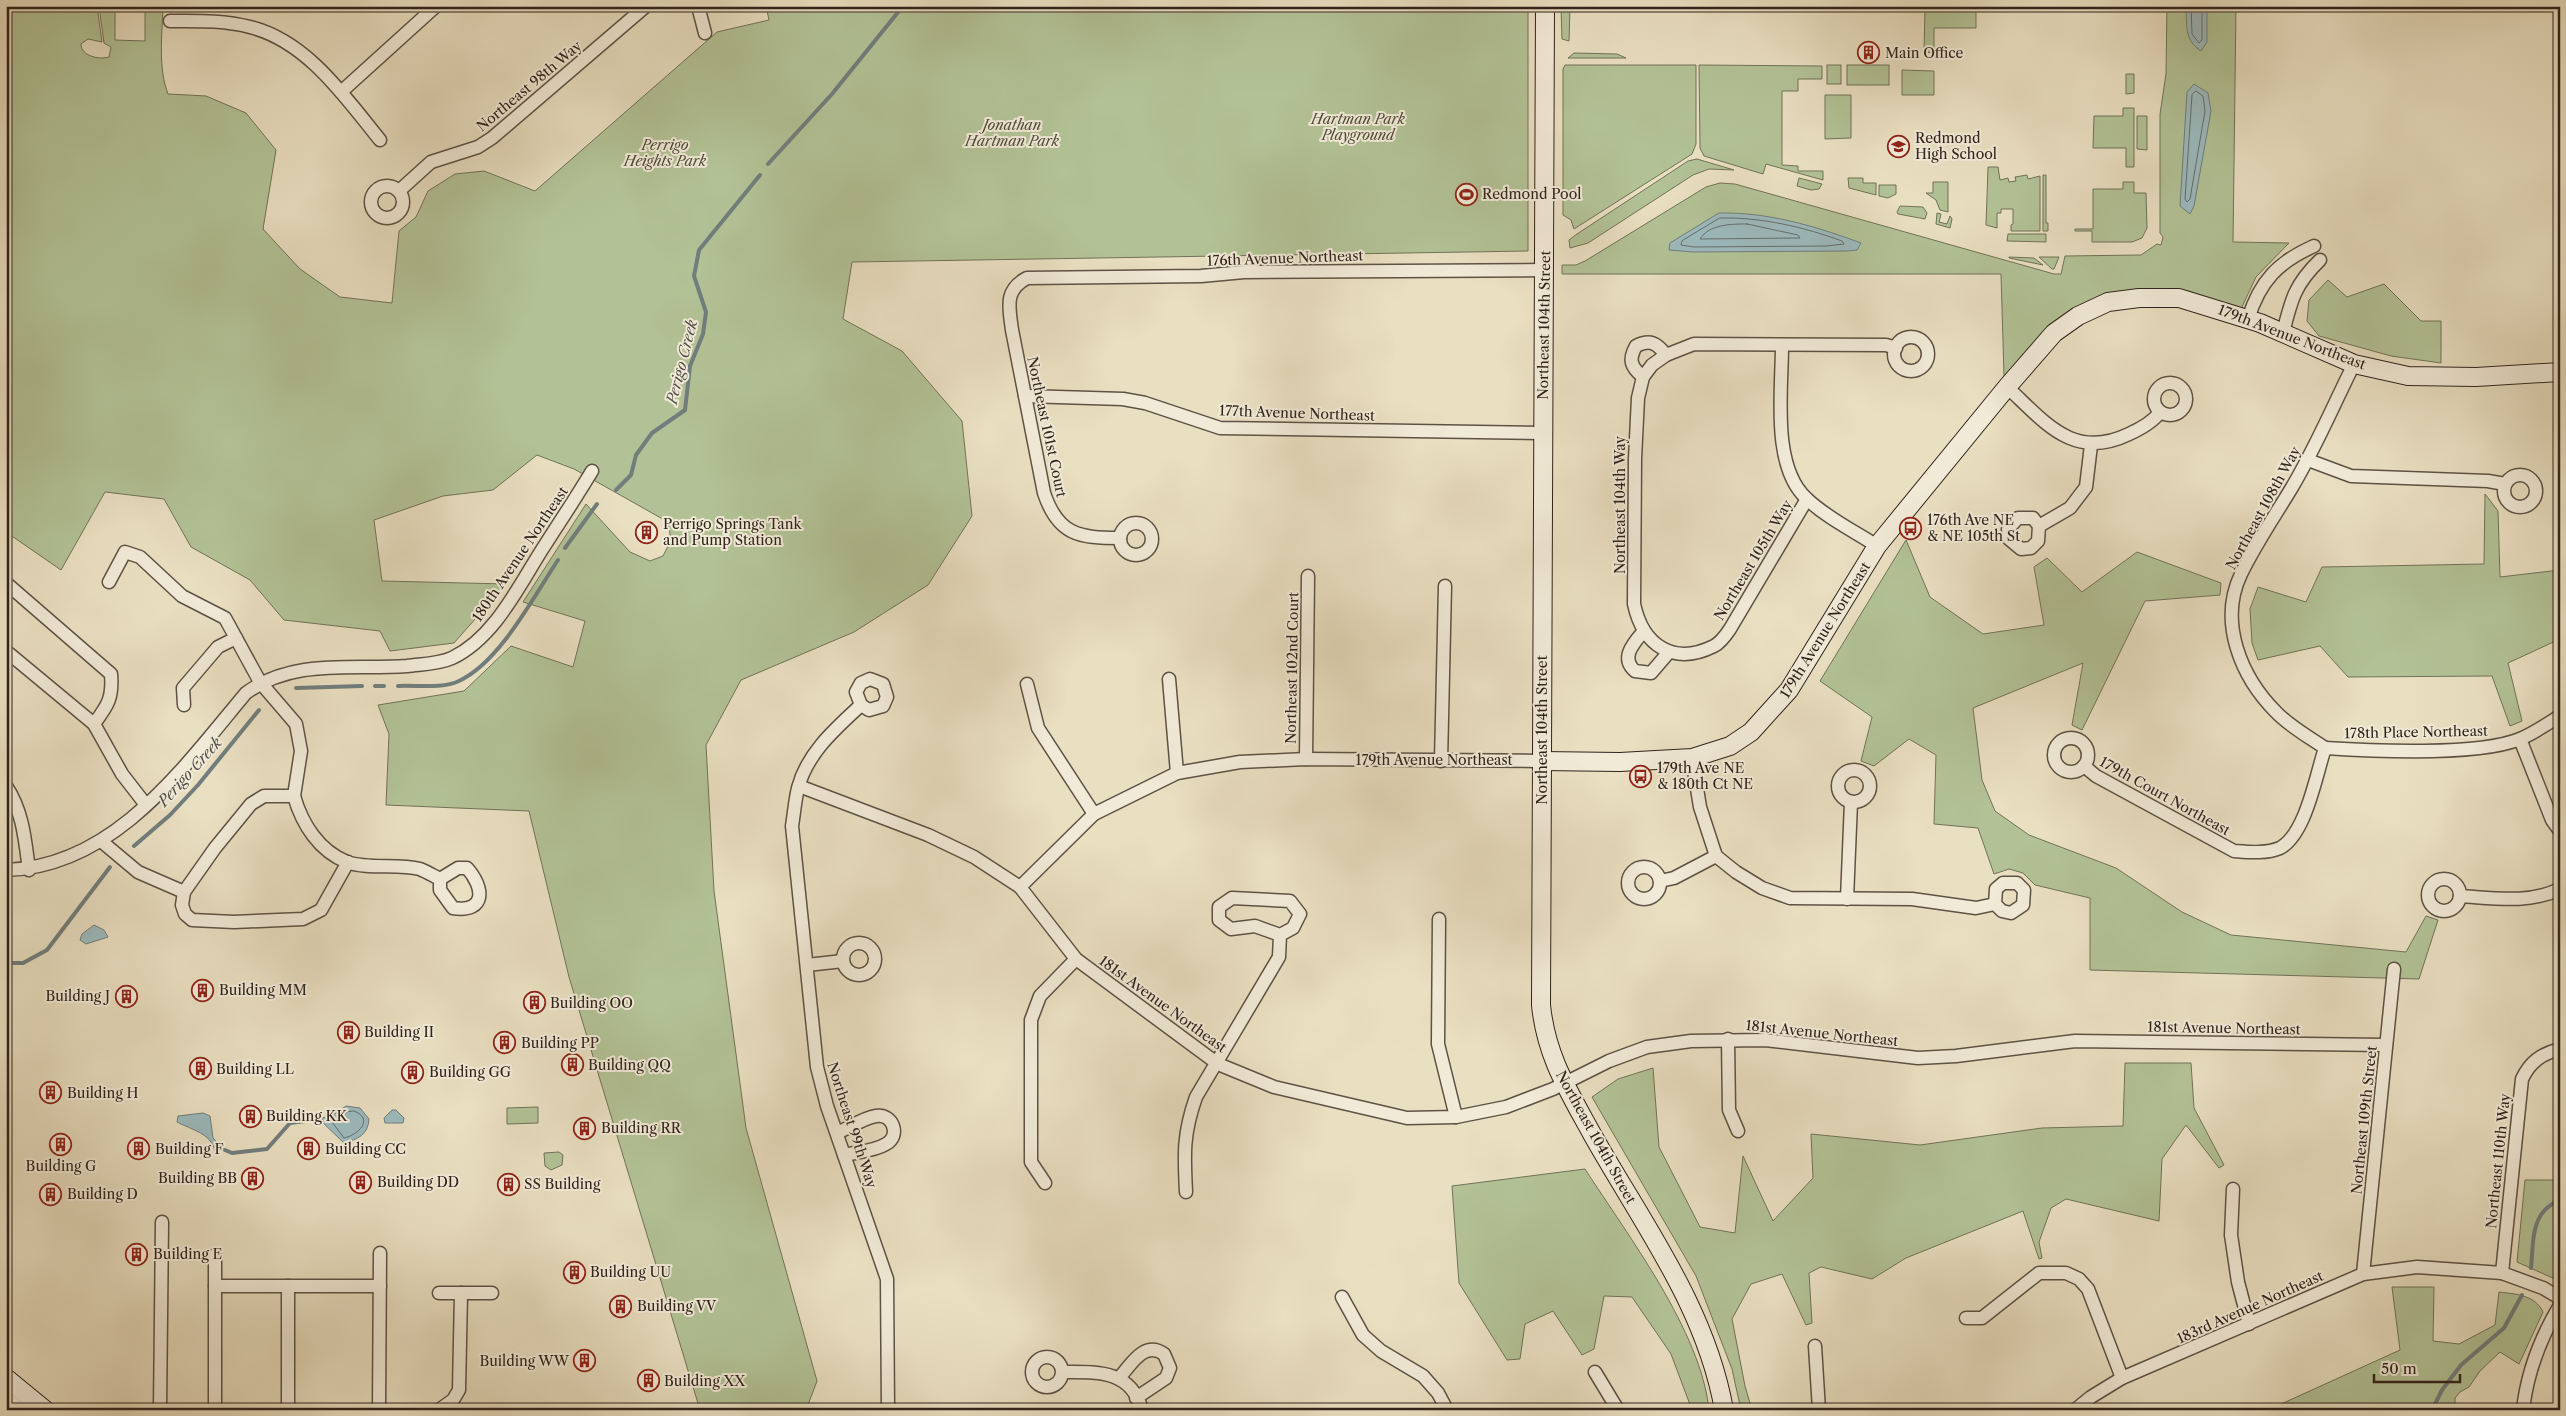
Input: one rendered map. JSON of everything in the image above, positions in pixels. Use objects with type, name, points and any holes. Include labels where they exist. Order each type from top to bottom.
[{"type":"street","points":[[341,92],[436,6]]},
{"type":"street","name":"Northeast 98th Way","points":[[399,191],[431,162],[478,148],[492,138],[646,6]]},
{"type":"street","points":[[698,6],[705,33]]},
{"type":"street","name":"Northeast 104th Street","points":[[1545,6],[1541,761],[1541,1005],[1544,1034],[1564,1084],[1682,1285],[1708,1348],[1724,1410]]},
{"type":"street","points":[[170,21],[214,22],[252,27],[299,50],[341,92],[380,140]]},
{"type":"street","points":[[2248,319],[2257,296],[2271,275],[2292,256],[2314,246]]},
{"type":"street","points":[[2283,333],[2295,289],[2306,273],[2320,260]]},
{"type":"street","name":"176th Avenue Northeast","points":[[1027,278],[1201,276],[1244,272],[1545,270]]},
{"type":"street","name":"Northeast 101st Court","points":[[1027,278],[1012,289],[1009,307],[1024,396],[1044,493],[1050,510],[1059,522],[1073,534],[1092,538],[1120,538]]},
{"type":"street","name":"179th Avenue Northeast","points":[[1020,887],[1094,814],[1177,772],[1240,762],[1306,759],[1620,762],[1692,758],[1730,746],[1751,732],[1789,690],[1877,546],[2007,387],[2054,333],[2078,316],[2108,302],[2139,298],[2178,298],[2248,319],[2354,364],[2408,376],[2432,378],[2560,372]]},
{"type":"street","points":[[1643,377],[1632,368],[1630,361],[1636,346],[1644,342],[1658,344],[1666,355]]},
{"type":"street","name":"Northeast 104th Way","points":[[1654,644],[1643,632],[1634,604],[1636,419],[1643,377],[1652,365],[1666,355],[1694,344],[1782,346],[1886,345],[1896,348]]},
{"type":"street","points":[[1782,346],[1783,448],[1796,487],[1807,499],[1877,546]]},
{"type":"street","name":"Northeast 108th Way","points":[[2325,748],[2276,713],[2256,687],[2242,664],[2234,639],[2231,618],[2240,575],[2308,460],[2354,364]]},
{"type":"street","points":[[2007,387],[2056,431],[2091,445],[2124,436],[2140,429],[2160,412]]},
{"type":"street","name":"177th Avenue Northeast","points":[[1024,396],[1123,399],[1145,403],[1220,428],[1543,433]]},
{"type":"street","points":[[2039,526],[2070,508],[2086,487],[2091,445]]},
{"type":"street","points":[[2308,460],[2351,476],[2488,480],[2505,484]]},
{"type":"street","name":"180th Avenue Northeast","points":[[6,870],[30,870],[70,857],[101,841],[167,786],[246,693],[260,682],[289,671],[311,668],[430,664],[450,659],[467,650],[486,632],[514,594],[592,471]]},
{"type":"street","name":"Northeast 105th Way","points":[[1654,644],[1669,652],[1700,651],[1716,645],[1730,629],[1807,499]]},
{"type":"street","points":[[109,582],[125,552],[140,557],[182,596],[225,618],[260,682],[296,724],[301,751],[294,796],[298,813],[308,830],[326,849],[348,862],[419,869],[440,879]]},
{"type":"street","name":"Northeast 102nd Court","points":[[1306,759],[1308,576]]},
{"type":"street","points":[[6,583],[111,674],[112,689],[110,702],[94,724]]},
{"type":"street","points":[[1441,761],[1445,586]]},
{"type":"street","points":[[1643,632],[1629,651],[1628,662],[1636,671],[1651,673],[1669,652]]},
{"type":"street","points":[[184,705],[183,688],[218,647],[236,638]]},
{"type":"street","points":[[6,651],[94,724],[122,774],[146,805]]},
{"type":"street","points":[[1169,679],[1177,772]]},
{"type":"street","points":[[1027,684],[1038,728],[1094,814]]},
{"type":"street","name":"Northeast 99th Way","points":[[860,705],[829,735],[812,759],[798,786],[792,826],[816,1067],[887,1279],[889,1306],[888,1410]]},
{"type":"street","name":"178th Place Northeast","points":[[2325,748],[2444,749],[2488,747],[2520,739],[2560,716]]},
{"type":"street","points":[[2520,739],[2552,820],[2560,831]]},
{"type":"street","name":"179th Court Northeast","points":[[2084,766],[2096,776],[2234,851],[2263,852],[2279,848],[2290,840],[2301,823],[2325,748]]},
{"type":"street","points":[[1692,758],[1700,807],[1716,856],[1736,872],[1762,888],[1790,898],[1912,899],[1976,908],[1995,904]]},
{"type":"street","points":[[6,786],[15,799],[20,814],[30,870]]},
{"type":"street","name":"181st Avenue Northeast","points":[[798,786],[928,835],[974,857],[1020,887],[1076,959],[1218,1064],[1274,1087],[1407,1118],[1456,1117],[1506,1107],[1564,1084],[1608,1061],[1647,1047],[1691,1041],[1765,1040],[1918,1058],[1956,1056],[2075,1041],[2386,1045]]},
{"type":"street","points":[[294,796],[264,796],[252,804],[215,848],[184,892],[182,905],[185,914],[192,920],[234,922],[303,919],[321,910],[348,862]]},
{"type":"street","points":[[1847,899],[1851,802]]},
{"type":"street","points":[[101,841],[138,872],[184,892]]},
{"type":"street","points":[[1660,881],[1674,878],[1716,856]]},
{"type":"street","points":[[2460,896],[2527,899],[2548,895],[2560,889]]},
{"type":"street","points":[[1232,898],[1290,901],[1300,914],[1293,928],[1280,935],[1255,926],[1231,929],[1220,920],[1219,907],[1232,898]]},
{"type":"street","points":[[1439,919],[1438,1044],[1456,1117]]},
{"type":"street","points":[[1186,1192],[1184,1142],[1188,1119],[1196,1097],[1218,1064],[1279,957],[1280,935]]},
{"type":"street","points":[[1045,1183],[1031,1162],[1031,1020],[1040,996],[1076,959]]},
{"type":"street","points":[[807,965],[843,961]]},
{"type":"street","name":"Northeast 109th Street","points":[[2363,1274],[2394,969]]},
{"type":"street","points":[[1728,1039],[1729,1110],[1738,1131]]},
{"type":"street","name":"Northeast 110th Way","points":[[2502,1273],[2520,1089],[2526,1071],[2538,1058],[2560,1049]]},
{"type":"street","points":[[837,1134],[878,1115],[888,1118],[894,1127],[894,1136],[888,1144],[844,1155]]},
{"type":"street","points":[[2233,1189],[2231,1235],[2238,1282],[2249,1324]]},
{"type":"street","points":[[160,1410],[162,1222]]},
{"type":"street","points":[[379,1410],[380,1253]]},
{"type":"street","points":[[215,1255],[215,1410]]},
{"type":"street","name":"183rd Avenue Northeast","points":[[2075,1410],[2092,1396],[2122,1378],[2363,1274],[2417,1268],[2502,1273],[2544,1288],[2560,1298]]},
{"type":"street","points":[[1966,1318],[1982,1318],[2039,1273],[2066,1273],[2079,1279],[2088,1289],[2122,1378]]},
{"type":"street","points":[[215,1286],[380,1286]]},
{"type":"street","points":[[288,1286],[288,1410]]},
{"type":"street","points":[[439,1293],[492,1293]]},
{"type":"street","points":[[439,1410],[453,1400],[459,1390],[461,1293]]},
{"type":"street","points":[[1342,1297],[1363,1334],[1381,1351],[1424,1376],[1438,1393],[1447,1410]]},
{"type":"street","points":[[2523,1410],[2526,1388],[2537,1350],[2560,1305]]},
{"type":"street","points":[[1815,1346],[1819,1410]]},
{"type":"street","points":[[1063,1372],[1099,1372],[1119,1378],[1129,1386],[1139,1404],[1166,1378],[1170,1368],[1164,1354],[1155,1349],[1146,1350],[1119,1378]]},
{"type":"street","points":[[1594,1372],[1618,1410]]},
{"type":"street","points":[[6,1378],[45,1410]]},
{"type":"street","points":[[6,1401],[17,1410]]},
{"type":"green space","points":[[6,6],[97,6],[102,42],[88,39],[81,44],[84,52],[100,58],[109,57],[111,47],[104,43],[99,6],[115,6],[115,40],[145,41],[145,6],[163,6],[162,62],[168,94],[206,96],[246,113],[276,150],[263,229],[300,269],[340,297],[392,303],[399,231],[416,217],[428,191],[455,174],[484,171],[535,191],[717,32],[769,20],[766,6],[1528,6],[1528,251],[852,262],[843,319],[902,351],[962,421],[972,516],[928,585],[854,632],[741,680],[706,745],[714,891],[746,1128],[817,1381],[806,1410],[700,1410],[569,977],[529,811],[386,805],[389,734],[378,705],[464,691],[511,646],[573,667],[585,621],[523,602],[586,504],[630,552],[650,561],[663,556],[671,540],[668,522],[574,469],[537,455],[493,490],[443,496],[374,520],[382,581],[506,584],[454,643],[390,651],[380,631],[284,620],[250,580],[191,547],[164,499],[105,492],[61,570],[6,532]]},
{"type":"green space","points":[[163,6],[284,6],[284,8],[163,9]]},
{"type":"green space","points":[[1561,6],[1570,6],[1569,41],[1562,39]]},
{"type":"green space","points":[[1925,6],[1976,6],[1976,28],[1934,28],[1934,52],[1924,53]]},
{"type":"green space","points":[[2167,6],[2236,6],[2233,242],[2289,243],[2256,277],[2241,309],[2188,291],[2134,291],[2055,323],[2004,376],[2001,274],[1562,274],[1562,265],[1576,265],[1585,261],[1706,187],[1720,183],[1735,184],[2054,274],[2061,274],[2065,256],[2141,255],[2157,244],[2161,245],[2163,237],[2160,233],[2160,114],[2166,74]]},
{"type":"green space","points":[[1574,53],[1617,54],[1626,58],[1568,58]]},
{"type":"green space","points":[[1565,65],[1696,65],[1696,144],[1692,154],[1574,229],[1571,220],[1563,215],[1563,69]]},
{"type":"green space","points":[[1699,65],[1822,66],[1822,79],[1798,79],[1798,91],[1782,91],[1782,165],[1798,166],[1798,171],[1823,171],[1823,180],[1766,164],[1763,174],[1704,156],[1700,148]]},
{"type":"green space","points":[[1827,65],[1841,65],[1841,84],[1827,84]]},
{"type":"green space","points":[[1847,65],[1889,65],[1889,85],[1847,85]]},
{"type":"green space","points":[[1902,70],[1934,71],[1934,95],[1902,95]]},
{"type":"green space","points":[[2126,74],[2134,74],[2134,93],[2126,94]]},
{"type":"green space","points":[[1825,95],[1851,95],[1851,138],[1825,139]]},
{"type":"green space","points":[[2123,108],[2134,108],[2134,167],[2126,167],[2126,148],[2093,148],[2094,116],[2123,116]]},
{"type":"green space","points":[[2137,116],[2147,116],[2147,150],[2137,149]]},
{"type":"green space","points":[[1697,159],[1734,170],[1709,169],[1693,175],[1588,243],[1570,248],[1569,240],[1577,234],[1688,161]]},
{"type":"green space","points":[[1988,167],[1998,167],[2000,180],[2008,178],[2009,182],[2016,181],[2015,177],[2027,175],[2028,179],[2040,176],[2040,231],[2011,231],[2013,209],[2001,209],[2001,213],[1997,213],[1997,228],[1986,225]]},
{"type":"green space","points":[[2043,175],[2046,175],[2046,223],[2048,223],[2048,231],[2043,231]]},
{"type":"green space","points":[[1799,178],[1822,184],[1819,189],[1811,190],[1797,186]]},
{"type":"green space","points":[[1848,178],[1863,178],[1863,183],[1876,183],[1876,195],[1849,188]]},
{"type":"green space","points":[[1933,182],[1948,182],[1948,212],[1940,210],[1936,200],[1926,193],[1933,193]]},
{"type":"green space","points":[[2123,182],[2134,182],[2134,193],[2146,193],[2147,228],[2142,238],[2132,242],[2092,242],[2092,231],[2075,231],[2075,229],[2093,229],[2093,189],[2123,189]]},
{"type":"green space","points":[[1879,185],[1896,185],[1896,194],[1888,198],[1879,196]]},
{"type":"green space","points":[[1900,206],[1923,207],[1927,213],[1925,219],[1898,214]]},
{"type":"green space","points":[[1937,213],[1941,214],[1939,222],[1947,224],[1950,216],[1952,219],[1950,228],[1936,224]]},
{"type":"green space","points":[[2008,234],[2046,234],[2046,242],[2007,241]]},
{"type":"green space","points":[[2039,257],[2059,257],[2054,269],[2052,269]]},
{"type":"green space","points":[[2009,258],[2034,258],[2043,265]]},
{"type":"green space","points":[[2328,280],[2347,297],[2384,284],[2421,321],[2441,321],[2441,363],[2391,356],[2319,336],[2307,321],[2309,300]]},
{"type":"green space","points":[[2485,494],[2498,511],[2500,577],[2560,570],[2560,639],[2508,663],[2522,721],[2510,726],[2492,676],[2348,677],[2320,646],[2258,660],[2252,643],[2250,609],[2258,587],[2306,602],[2322,567],[2484,564]]},
{"type":"green space","points":[[1906,540],[1930,597],[1983,634],[2044,625],[2034,567],[2047,558],[2082,592],[2137,552],[2221,583],[2220,595],[2145,601],[2082,730],[2072,725],[2083,663],[1973,708],[1982,780],[1995,811],[2029,835],[2116,868],[2182,912],[2231,935],[2406,952],[2426,916],[2438,920],[2419,979],[2090,970],[2090,898],[2035,885],[2023,873],[2009,869],[1994,874],[1978,828],[1934,824],[1936,755],[1909,739],[1874,766],[1861,761],[1872,717],[1820,681]]},
{"type":"green space","points":[[2125,1063],[2191,1063],[2194,1108],[2224,1165],[2219,1168],[2186,1125],[2162,1159],[2159,1221],[2066,1199],[2051,1208],[2039,1242],[2042,1258],[2039,1259],[2023,1211],[1906,1258],[1872,1279],[1821,1267],[1809,1273],[1812,1323],[1806,1325],[1782,1274],[1751,1284],[1732,1319],[1745,1386],[1752,1410],[1741,1410],[1732,1369],[1696,1276],[1592,1097],[1618,1079],[1653,1068],[1659,1147],[1700,1227],[1735,1233],[1743,1156],[1773,1221],[1813,1178],[1811,1134],[1920,1145],[2042,1128],[2123,1126]]},
{"type":"green space","points":[[538,1107],[538,1123],[507,1124],[507,1108]]},
{"type":"green space","points":[[559,1152],[563,1155],[562,1165],[551,1170],[545,1166],[544,1153]]},
{"type":"green space","points":[[1585,1169],[1641,1254],[1678,1317],[1692,1348],[1703,1380],[1709,1410],[1692,1410],[1671,1354],[1632,1297],[1604,1296],[1594,1349],[1582,1355],[1553,1311],[1525,1324],[1520,1359],[1507,1360],[1459,1283],[1452,1186]]},
{"type":"green space","points":[[2525,1180],[2560,1180],[2560,1278],[2555,1279],[2517,1262]]},
{"type":"green space","points":[[2392,1287],[2434,1287],[2433,1341],[2459,1344],[2495,1325],[2499,1292],[2524,1296],[2540,1306],[2543,1312],[2519,1364],[2500,1352],[2480,1371],[2469,1387],[2460,1392],[2455,1398],[2455,1410],[2268,1410],[2400,1350]]},
{"type":"water","points":[[2186,6],[2207,6],[2207,42],[2201,51],[2189,37]]},
{"type":"water","points":[[2194,84],[2208,93],[2211,111],[2194,206],[2190,214],[2180,206],[2187,92]]},
{"type":"water","points":[[1719,213],[1755,215],[1791,221],[1861,243],[1857,250],[1848,251],[1693,252],[1669,250],[1670,243]]},
{"type":"water","points":[[94,925],[104,930],[108,937],[86,944],[80,940],[82,934]]},
{"type":"water","points":[[346,1106],[360,1108],[369,1119],[367,1129],[361,1136],[344,1143],[321,1121],[322,1118],[331,1116]]},
{"type":"water","points":[[392,1110],[396,1110],[404,1118],[403,1123],[385,1123],[384,1118]]},
{"type":"water","points":[[203,1113],[210,1116],[213,1138],[225,1150],[215,1150],[213,1144],[205,1136],[177,1122],[178,1116]]},
{"type":"waterway","name":"Perigo Creek","points":[[768,164],[832,94],[903,6]]},
{"type":"waterway","name":"Perigo Creek","points":[[616,490],[631,475],[636,455],[652,433],[685,410],[690,366],[703,334],[706,312],[694,276],[699,250],[760,175]]},
{"type":"waterway","name":"Perigo Creek","points":[[565,548],[597,504]]},
{"type":"waterway","name":"Perigo Creek","points":[[398,686],[445,685],[459,681],[474,672],[502,644],[515,627],[558,560]]},
{"type":"waterway","name":"Perigo Creek","points":[[296,688],[362,686]]},
{"type":"waterway","name":"Perigo Creek","points":[[375,686],[384,686]]},
{"type":"waterway","name":"Perigo Creek","points":[[134,846],[170,815],[198,785],[259,710]]},
{"type":"waterway","name":"Perigo Creek","points":[[6,963],[23,963],[47,950],[110,867]]},
{"type":"waterway","points":[[225,1150],[232,1153],[267,1149],[290,1123],[321,1119]]},
{"type":"waterway","points":[[2531,1268],[2533,1238],[2537,1223],[2546,1209],[2560,1198]]},
{"type":"waterway","points":[[2432,1410],[2442,1390],[2461,1365],[2504,1328],[2522,1295]]},
{"type":"place","name":"Main Office","points":[[1869,53]]},
{"type":"place","name":"Redmond High School","points":[[1899,146]]},
{"type":"place","name":"Redmond Pool","points":[[1466,194]]},
{"type":"place","name":"176th Ave NE & NE 105th St","points":[[1911,528]]},
{"type":"place","name":"Perrigo Springs Tank and Pump Station","points":[[647,532]]},
{"type":"place","name":"179th Ave NE & 180th Ct NE","points":[[1641,776]]},
{"type":"place","name":"Building MM","points":[[203,990]]},
{"type":"place","name":"Building J","points":[[126,996]]},
{"type":"place","name":"Building OO","points":[[534,1003]]},
{"type":"place","name":"Building II","points":[[348,1032]]},
{"type":"place","name":"Building PP","points":[[505,1043]]},
{"type":"place","name":"Building QQ","points":[[572,1065]]},
{"type":"place","name":"Building LL","points":[[200,1069]]},
{"type":"place","name":"Building GG","points":[[413,1072]]},
{"type":"place","name":"Building H","points":[[51,1093]]},
{"type":"place","name":"Building KK","points":[[250,1116]]},
{"type":"place","name":"Building RR","points":[[585,1128]]},
{"type":"place","name":"Building G","points":[[61,1144]]},
{"type":"place","name":"Building F","points":[[139,1149]]},
{"type":"place","name":"Building CC","points":[[309,1149]]},
{"type":"place","name":"Building BB","points":[[253,1178]]},
{"type":"place","name":"Building DD","points":[[361,1182]]},
{"type":"place","name":"SS Building","points":[[508,1184]]},
{"type":"place","name":"Building D","points":[[51,1194]]},
{"type":"place","name":"Building E","points":[[137,1254]]},
{"type":"place","name":"Building UU","points":[[574,1272]]},
{"type":"place","name":"Building VV","points":[[621,1306]]},
{"type":"place","name":"Building WW","points":[[585,1361]]},
{"type":"place","name":"Building XX","points":[[648,1381]]},
{"type":"park label","name":"Hartman Park Playground","points":[[1358,128]]},
{"type":"park label","name":"Jonathan Hartman Park","points":[[1012,134]]},
{"type":"park label","name":"Perrigo Heights Park","points":[[665,154]]}]
